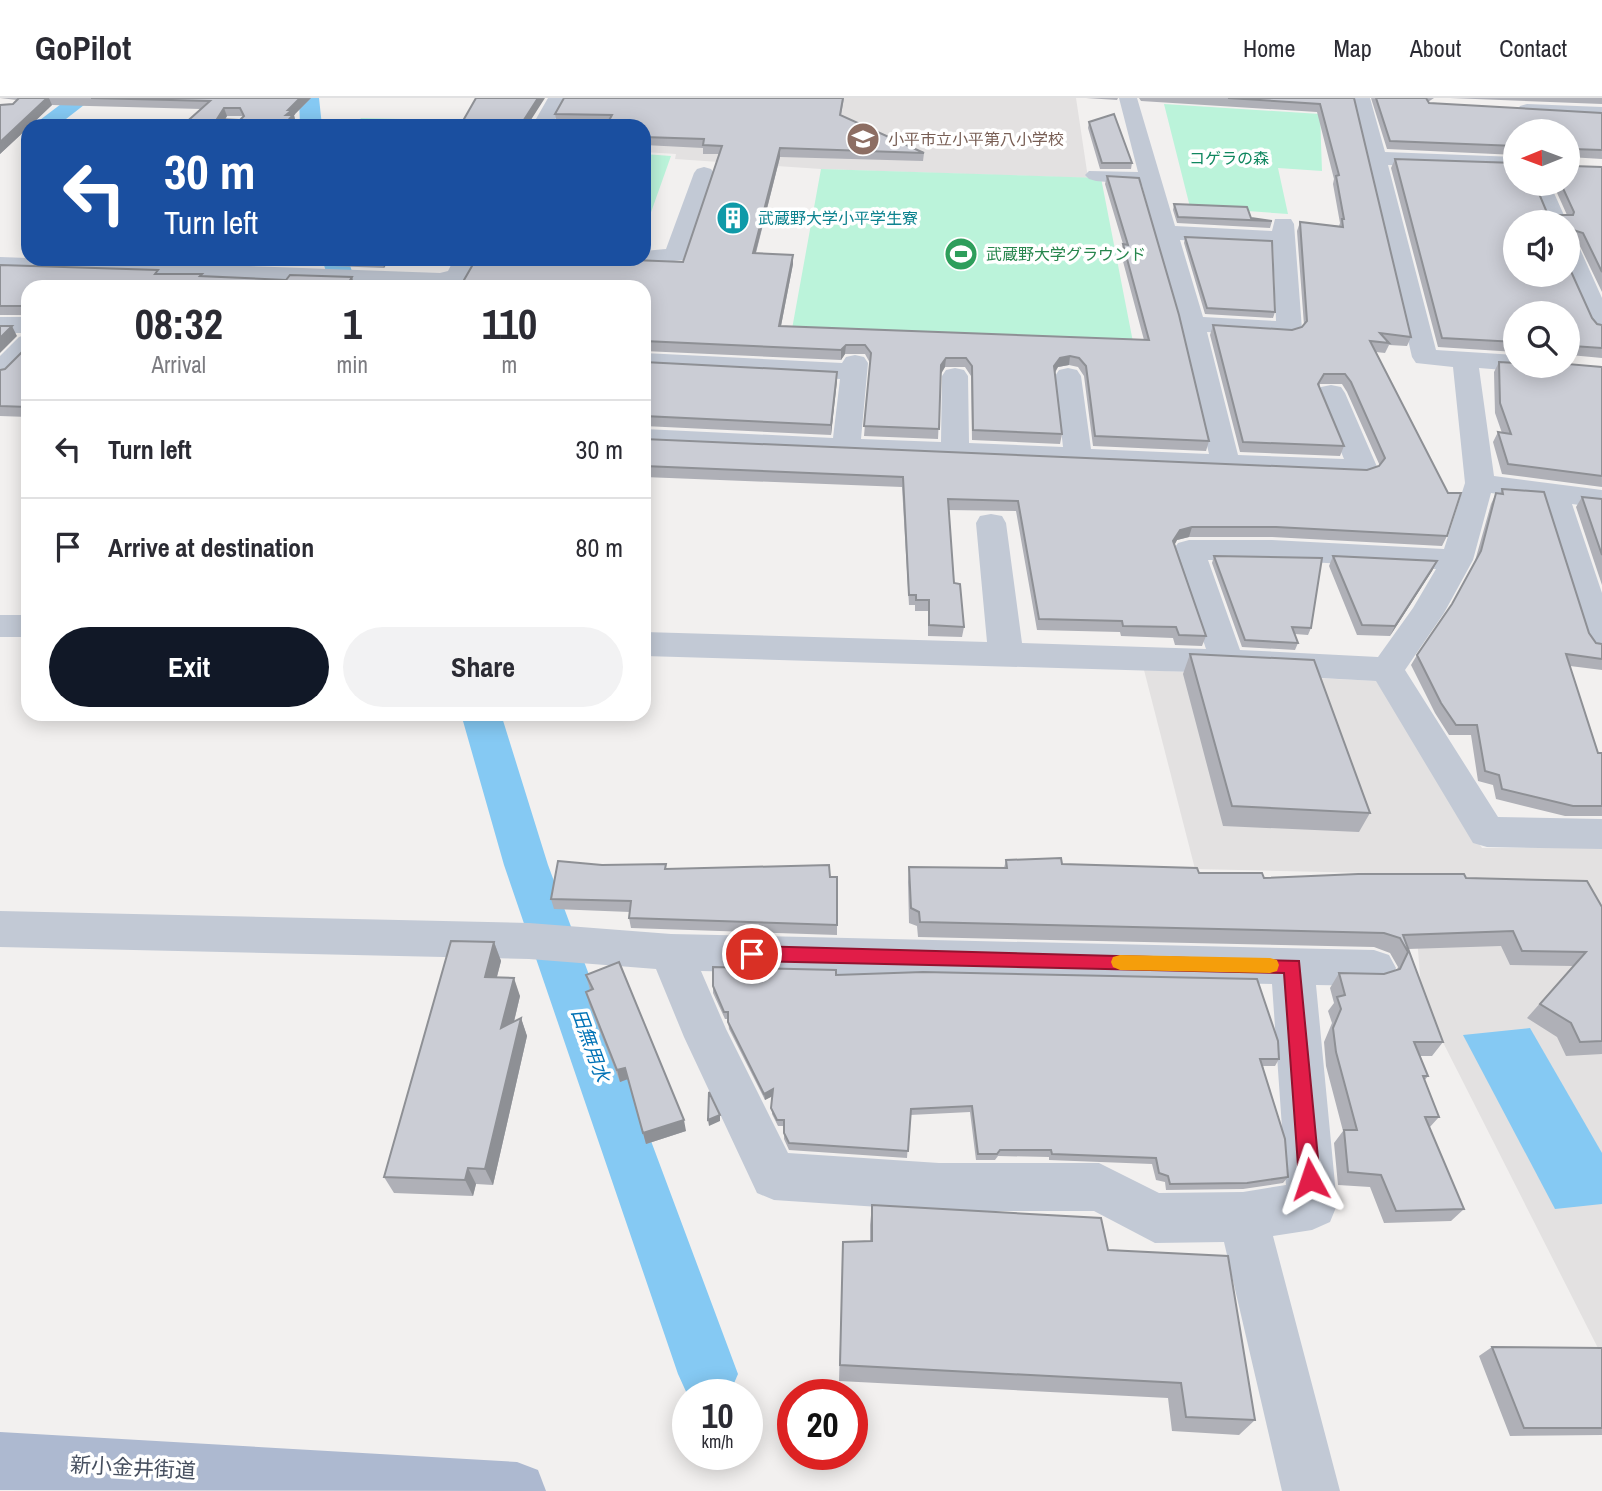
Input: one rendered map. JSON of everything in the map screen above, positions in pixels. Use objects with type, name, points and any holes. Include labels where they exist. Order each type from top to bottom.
[{"type":"main road","name":"新小金井街道","points":[[0,1461],[517,1491]]},
{"type":"street","points":[[546,119],[557,98]]},
{"type":"street","points":[[1128,98],[1192,324],[1226,463]]},
{"type":"street","points":[[1361,98],[1378,158],[1414,323],[1425,358],[1503,362]]},
{"type":"street","points":[[1527,110],[1602,113]]},
{"type":"street","points":[[1471,138],[1503,160]]},
{"type":"street","points":[[1378,158],[1503,163]]},
{"type":"street","points":[[651,257],[675,255],[704,173]]},
{"type":"street","points":[[1096,175],[1150,179]]},
{"type":"street","points":[[1166,233],[1283,231],[1289,329],[1192,324]]},
{"type":"street","points":[[0,264],[21,264]]},
{"type":"street","points":[[204,266],[398,280]]},
{"type":"street","points":[[1580,276],[1602,326]]},
{"type":"street","points":[[0,325],[21,325]]},
{"type":"street","points":[[0,371],[21,349]]},
{"type":"street","points":[[1387,670],[1427,613],[1457,559],[1469,510],[1480,484],[1465,360]]},
{"type":"street","points":[[651,361],[853,368],[846,446]]},
{"type":"street","points":[[955,451],[956,376]]},
{"type":"street","points":[[1068,376],[1079,456]]},
{"type":"street","points":[[0,382],[21,383]]},
{"type":"street","points":[[651,438],[1363,470],[1331,393]]},
{"type":"street","points":[[1480,484],[1602,499]]},
{"type":"street","points":[[1553,493],[1602,643]]},
{"type":"street","points":[[990,523],[1006,655]]},
{"type":"street","points":[[1227,661],[1189,550],[1272,550],[1457,559]]},
{"type":"street","points":[[0,626],[21,626]]},
{"type":"street","points":[[651,644],[1227,661],[1387,670]]},
{"type":"street","points":[[1387,670],[1487,832],[1602,834]]},
{"type":"street","points":[[0,929],[546,942],[671,952],[1374,968]]},
{"type":"street","points":[[671,952],[707,1037],[774,1176],[939,1187],[1100,1188],[1155,1218],[1243,1216],[1312,1205],[1292,966]]},
{"type":"street","points":[[1243,1216],[1311,1491]]},
{"type":"shaded area","name":"小平市立小平第八小学校","points":[[621,98],[1076,98],[1088,178],[821,169],[675,159],[676,154],[651,152],[651,119],[610,119]]},
{"type":"shaded area","points":[[1144,670],[1379,681],[1482,848],[1602,848],[1602,1356],[1422,1001],[1412,874],[1195,869]]},
{"type":"green space","name":"コゲラの森","points":[[1164,104],[1320,114],[1322,171],[1278,168],[1288,214],[1190,207]]},
{"type":"green space","points":[[651,155],[671,156],[651,212]]},
{"type":"green space","name":"武蔵野大学グラウンド","points":[[821,169],[1101,178],[1133,342],[792,329]]},
{"type":"water","points":[[1530,1028],[1602,1153],[1602,1204],[1555,1209],[1463,1035]]},
{"type":"building","points":[[19,98],[47,98],[25,119],[21,119],[21,122],[0,142],[0,105],[13,104]]},
{"type":"building","points":[[91,98],[300,98],[288,110],[292,110],[286,115],[293,115],[289,119],[241,119],[244,116],[240,108],[224,108],[217,119],[190,119],[210,101]]},
{"type":"building","points":[[476,98],[538,98],[524,119],[464,119]]},
{"type":"building","points":[[564,98],[843,98],[840,115],[924,153],[780,148],[753,253],[793,255],[779,326],[1149,340],[1123,244],[1128,245],[1107,176],[1139,178],[1179,315],[1209,441],[1095,436],[1086,366],[1079,358],[1070,356],[1060,358],[1054,366],[1062,434],[973,430],[972,366],[966,358],[946,358],[941,365],[939,429],[864,426],[871,353],[865,345],[846,345],[841,350],[651,341],[651,280],[464,280],[472,266],[651,266],[651,261],[683,262],[722,146],[703,145],[704,139],[651,137],[651,119],[610,119],[612,115],[555,114]]},
{"type":"building","points":[[1228,98],[1354,98],[1411,337],[1380,333],[1389,343],[1370,341],[1448,493],[1461,493],[1447,536],[1276,527],[1192,527],[1180,530],[1173,541],[1206,636],[1179,635],[1176,627],[1123,626],[1122,621],[1039,619],[1018,501],[948,499],[954,583],[960,584],[964,627],[929,625],[929,600],[916,600],[916,595],[909,595],[903,477],[651,466],[651,439],[1367,470],[1379,466],[1385,458],[1345,374],[1324,374],[1318,384],[1344,446],[1243,442],[1213,325],[1292,330],[1302,327],[1307,321],[1300,222],[1343,227],[1344,219],[1336,176],[1339,175],[1320,104]]},
{"type":"building","points":[[1376,98],[1426,98],[1429,103],[1602,113],[1602,150],[1580,149],[1580,119],[1503,119],[1503,145],[1390,141]]},
{"type":"building","points":[[1114,114],[1132,163],[1102,163],[1089,122]]},
{"type":"building","points":[[1395,159],[1503,163],[1503,196],[1540,196],[1546,210],[1503,210],[1503,287],[1578,287],[1592,318],[1602,325],[1602,348],[1580,346],[1580,301],[1503,301],[1503,341],[1442,338]]},
{"type":"building","points":[[1580,166],[1602,167],[1602,272],[1583,233],[1580,232],[1580,210],[1573,210],[1567,196],[1580,196]]},
{"type":"building","points":[[1174,204],[1247,207],[1251,218],[1272,221],[1178,217]]},
{"type":"building","points":[[1185,237],[1272,241],[1275,312],[1207,308]]},
{"type":"building","points":[[0,265],[158,270],[155,274],[202,274],[200,276],[286,280],[21,280],[21,306],[0,306]]},
{"type":"building","points":[[290,275],[352,277],[350,280],[286,280]]},
{"type":"building","points":[[0,326],[12,326],[0,338]]},
{"type":"building","points":[[21,353],[21,407],[0,406],[0,370],[5,369]]},
{"type":"building","points":[[651,362],[837,372],[831,425],[651,416]]},
{"type":"building","points":[[1499,362],[1503,362],[1503,378],[1580,378],[1580,365],[1602,367],[1602,476],[1508,464],[1498,432],[1511,434],[1500,403]]},
{"type":"building","points":[[1502,489],[1544,492],[1589,633],[1596,643],[1602,644],[1602,659],[1566,654],[1598,753],[1602,753],[1602,806],[1573,806],[1502,789],[1499,775],[1485,771],[1477,725],[1456,725],[1441,703],[1417,655],[1452,604],[1481,551],[1496,493],[1503,494]]},
{"type":"building","points":[[1582,497],[1602,499],[1602,555]]},
{"type":"building","points":[[1214,556],[1322,558],[1311,628],[1292,627],[1298,643],[1245,640]]},
{"type":"building","points":[[1333,556],[1437,561],[1395,626],[1362,625]]},
{"type":"building","points":[[1190,654],[1314,660],[1370,813],[1232,806]]},
{"type":"building","points":[[1061,858],[1062,864],[1197,868],[1199,873],[1262,873],[1264,878],[1358,874],[1464,874],[1466,878],[1587,881],[1602,907],[1602,1041],[1580,1042],[1571,1023],[1540,1004],[1586,952],[1522,951],[1513,931],[1403,935],[1443,1042],[1414,1042],[1428,1076],[1423,1076],[1439,1117],[1425,1117],[1464,1209],[1396,1211],[1381,1175],[1348,1172],[1344,1130],[1357,1130],[1336,1052],[1333,1028],[1341,1009],[1337,997],[1345,995],[1339,973],[1384,974],[1400,969],[1408,952],[1400,938],[1384,933],[920,922],[919,912],[911,908],[909,867],[1007,868],[1006,860]]},
{"type":"building","points":[[558,861],[602,865],[666,864],[665,869],[829,865],[830,877],[837,877],[837,925],[629,918],[631,901],[551,899]]},
{"type":"building","points":[[451,941],[494,942],[485,977],[514,978],[501,1028],[521,1018],[485,1169],[468,1168],[465,1180],[384,1177]]},
{"type":"building","points":[[619,962],[684,1120],[643,1133],[625,1068],[617,1070],[586,992],[593,989],[586,975]]},
{"type":"building","points":[[713,967],[836,970],[836,975],[923,972],[1257,979],[1278,1041],[1279,1059],[1260,1059],[1285,1139],[1288,1177],[1247,1183],[1170,1184],[1168,1176],[1159,1173],[1156,1158],[1052,1154],[1051,1150],[1000,1150],[997,1154],[978,1154],[972,1106],[911,1109],[908,1151],[789,1143],[784,1133],[784,1120],[777,1120],[771,1108],[773,1089],[764,1094],[728,1022],[728,1012],[724,1012],[713,986]]},
{"type":"building","points":[[709,1092],[720,1115],[708,1120]]},
{"type":"building","points":[[872,1205],[1101,1218],[1108,1250],[1228,1256],[1255,1420],[1186,1417],[1181,1383],[840,1365],[843,1242],[872,1241]]},
{"type":"building","points":[[1492,1347],[1602,1348],[1602,1428],[1524,1428]]},
{"type":"waterway","points":[[53,119],[83,98]]},
{"type":"waterway","name":"田無用水","points":[[309,98],[310,119]]},
{"type":"waterway","name":"田無用水","points":[[337,266],[342,280]]},
{"type":"waterway","name":"田無用水","points":[[483,721],[526,865],[708,1374]]},
{"type":"slow traffic","points":[[1120,962],[1270,965]]},
{"type":"place","name":"小平市立小平第八小学校","points":[[863,139]]},
{"type":"place","name":"武蔵野大学小平学生寮","points":[[733,218]]},
{"type":"place","name":"武蔵野大学グラウンド","points":[[961,254]]},
{"type":"route","points":[[752,954],[1292,966],[1310,1179]]}]
